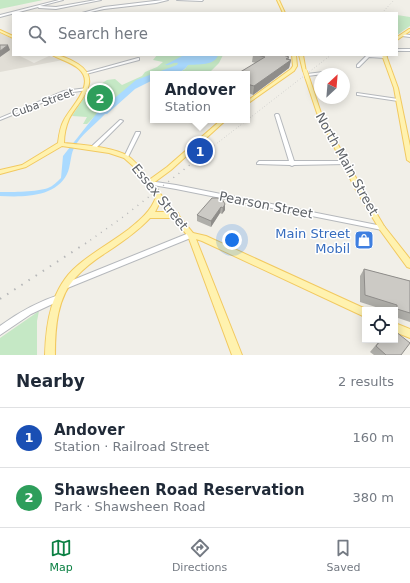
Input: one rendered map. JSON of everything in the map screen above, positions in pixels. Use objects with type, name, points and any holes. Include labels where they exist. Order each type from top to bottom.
[{"type":"main road","points":[[279,1],[284,12]]},
{"type":"main road","points":[[398,38],[410,30]]},
{"type":"main road","points":[[0,31],[12,36]]},
{"type":"main road","points":[[250,101],[293,70],[295,66],[294,56]]},
{"type":"main road","name":"North Main Street","points":[[301,56],[319,114],[382,228],[410,265]]},
{"type":"main road","points":[[385,56],[398,100],[410,160]]},
{"type":"main road","points":[[0,172],[24,166],[64,145],[62,129],[87,89],[88,82],[86,73],[69,57]]},
{"type":"main road","points":[[149,183],[179,161],[200,140],[220,123]]},
{"type":"main road","name":"Essex Street","points":[[64,145],[110,151],[126,157],[135,165],[159,197],[176,215],[191,235],[203,238],[362,312]]},
{"type":"main road","points":[[50,355],[52,331],[59,298],[64,287],[78,269],[121,239],[149,215],[157,204],[159,197]]},
{"type":"main road","points":[[149,215],[176,215]]},
{"type":"main road","points":[[191,235],[237,355]]},
{"type":"main road","points":[[398,328],[410,334]]},
{"type":"street","points":[[17,12],[60,0]]},
{"type":"street","points":[[38,7],[56,8],[100,0]]},
{"type":"street","points":[[86,12],[102,7],[144,4],[167,0]]},
{"type":"street","points":[[178,0],[202,0]]},
{"type":"street","points":[[0,16],[12,13]]},
{"type":"street","points":[[403,35],[410,36]]},
{"type":"street","points":[[398,50],[410,50]]},
{"type":"street","points":[[358,66],[368,56],[385,56]]},
{"type":"street","points":[[86,73],[138,59]]},
{"type":"street","points":[[306,74],[314,73]]},
{"type":"street","name":"Cuba Street","points":[[0,119],[65,92],[87,89]]},
{"type":"street","points":[[358,94],[398,100]]},
{"type":"street","points":[[277,115],[292,164]]},
{"type":"street","points":[[93,148],[121,121]]},
{"type":"street","points":[[126,157],[138,133]]},
{"type":"street","points":[[259,163],[345,163]]},
{"type":"street","name":"Pearson Street","points":[[149,183],[382,228]]},
{"type":"street","points":[[64,287],[191,235]]},
{"type":"street","points":[[0,331],[41,305],[59,298]]},
{"type":"shaded area","points":[[0,33],[12,39],[12,56],[20,56],[34,63],[49,56],[63,60],[0,72]]},
{"type":"green space","points":[[0,0],[43,0],[0,9]]},
{"type":"green space","points":[[398,15],[410,17],[410,26],[398,34]]},
{"type":"green space","points":[[156,56],[186,56],[183,61],[175,67],[162,71],[150,71],[150,76],[87,124],[83,124],[87,117],[72,116],[87,93],[107,80],[115,79],[122,85],[142,76],[145,72],[157,67],[163,62],[153,60]]},
{"type":"green space","points":[[193,56],[222,56],[219,63],[211,71],[181,71],[185,69]]},
{"type":"green space","points":[[39,311],[37,321],[37,355],[0,355],[0,338]]},
{"type":"water","points":[[182,56],[218,56],[210,63],[188,65],[181,71],[161,71],[177,65],[178,63],[165,65]]},
{"type":"water","points":[[150,75],[150,82],[135,89],[107,114],[105,114],[80,138],[73,151],[67,174],[62,182],[55,188],[46,192],[28,196],[0,196],[0,192],[25,192],[48,188],[53,185],[61,178],[63,156],[97,113],[136,80]]},
{"type":"building","points":[[0,45],[8,45],[0,51]]},
{"type":"building","points":[[261,56],[286,56],[289,57],[286,59],[291,60],[254,86],[250,85],[250,71],[242,71],[265,57]]},
{"type":"building","points":[[212,198],[222,199],[225,204],[211,221],[197,215]]},
{"type":"building","points":[[364,269],[410,281],[410,313],[398,309],[397,305],[365,295]]},
{"type":"building","points":[[398,333],[410,343],[401,355],[386,355],[376,346],[378,343],[398,343]]},
{"type":"railway","points":[[383,12],[394,0]]},
{"type":"railway","points":[[250,118],[330,56]]},
{"type":"railway","points":[[198,158],[243,123]]},
{"type":"railway","points":[[85,244],[123,217],[200,157]]},
{"type":"railway","points":[[0,299],[86,243]]},
{"type":"place","name":"Shawsheen Road Reservation","points":[[100,98]]},
{"type":"place","name":"Andover","points":[[200,151]]},
{"type":"place","name":"Main Street Mobil","points":[[364,240]]}]
